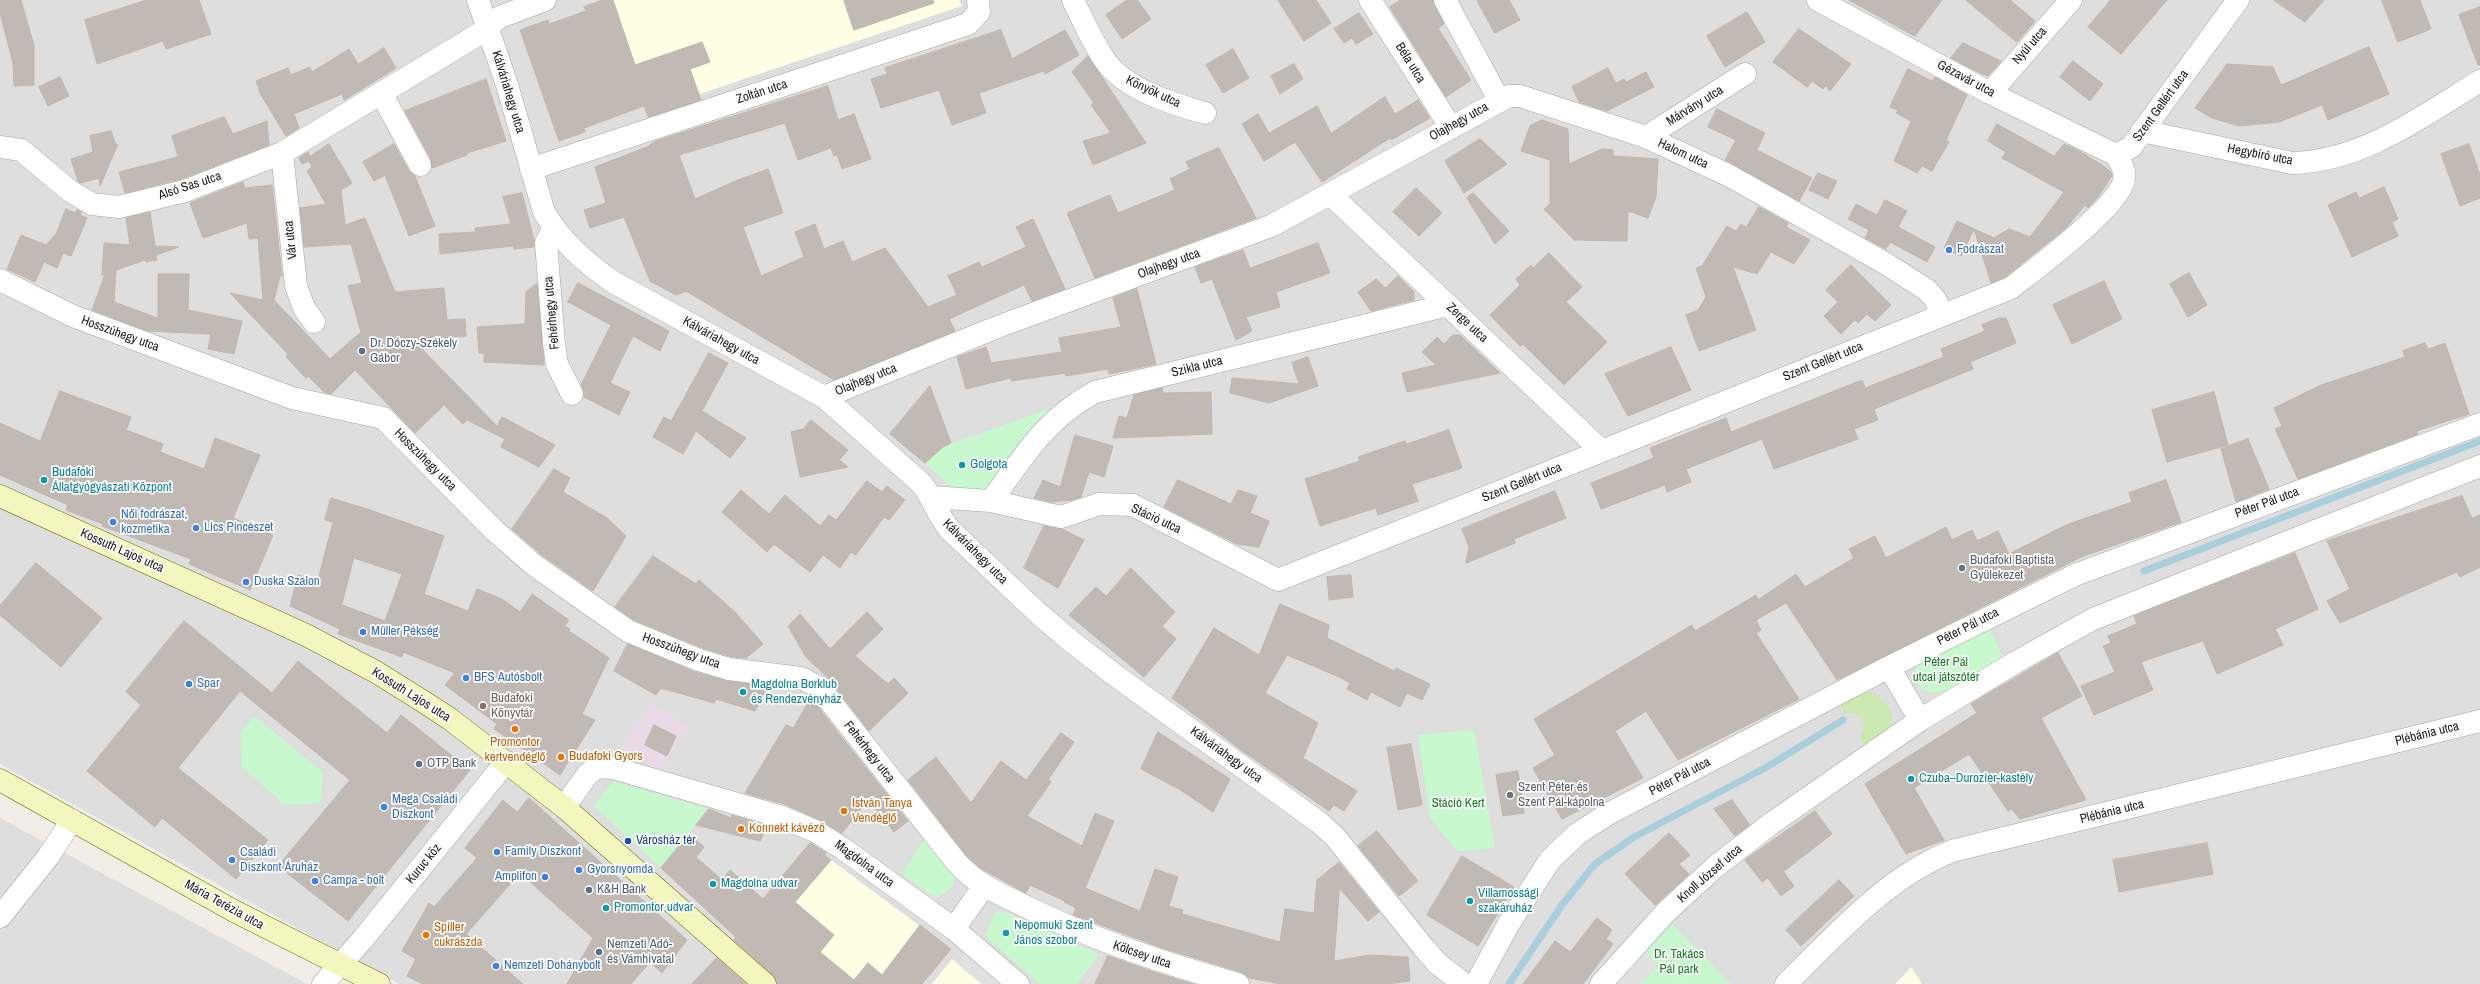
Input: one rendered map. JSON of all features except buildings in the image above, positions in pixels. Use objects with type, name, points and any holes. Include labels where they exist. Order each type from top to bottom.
[{"type":"main road","name":"Kossuth Lajos utca","points":[[0,496],[306,635],[376,672],[424,702],[564,807],[765,984]]},
{"type":"main road","name":"Mária Terézia utca","points":[[0,780],[234,911],[379,984]]},
{"type":"street","name":"Kálváriahegy utca","points":[[478,0],[488,27],[544,212],[553,229],[587,263],[614,282],[824,397],[922,484],[931,497],[938,516],[950,530],[1039,614],[1116,676],[1320,823],[1336,838],[1438,964],[1464,984]]},
{"type":"street","name":"Alsó Sas utca","points":[[0,147],[21,150],[70,191],[92,204],[119,207],[185,191],[282,153],[488,27],[500,18],[545,0]]},
{"type":"street","name":"Könyök utca","points":[[1073,0],[1105,60],[1122,78],[1170,103],[1205,113]]},
{"type":"street","name":"Béla utca","points":[[1370,0],[1450,126]]},
{"type":"street","points":[[1445,0],[1499,100]]},
{"type":"street","name":"Gézavár utca","points":[[1818,0],[1990,93],[2116,155]]},
{"type":"street","name":"Nyúl utca","points":[[1990,93],[2071,0]]},
{"type":"street","name":"Szent Gellért utca","points":[[1278,580],[2011,288],[2079,233],[2113,200],[2124,182],[2125,171],[2116,155],[2131,147],[2238,0]]},
{"type":"street","name":"Zoltán utca","points":[[531,169],[968,24],[979,12],[979,1]]},
{"type":"street","name":"Márvány utca","points":[[1646,137],[1745,74]]},
{"type":"street","name":"Hegybíró utca","points":[[2142,131],[2292,163],[2315,162],[2341,156],[2372,144],[2480,81]]},
{"type":"street","points":[[380,93],[420,165]]},
{"type":"street","name":"Halom utca","points":[[1499,100],[1520,96],[1646,137],[1728,175],[1883,262],[1927,290],[1935,299],[1942,315]]},
{"type":"street","name":"Olajhegy utca","points":[[824,397],[1007,324],[1272,226],[1331,195],[1450,126],[1499,100]]},
{"type":"street","name":"Vár utca","points":[[282,153],[296,286],[304,308],[314,322]]},
{"type":"street","name":"Zerge utca","points":[[1331,195],[1602,451]]},
{"type":"street","name":"Fehérhegy utca","points":[[553,229],[546,244],[554,344],[558,364],[572,394]]},
{"type":"street","name":"Hosszúhegy utca","points":[[0,280],[73,316],[292,398],[383,418],[500,536],[534,565],[628,631],[699,660],[730,669],[801,678],[819,687]]},
{"type":"street","name":"Szikla utca","points":[[991,501],[1043,430],[1069,407],[1095,392],[1448,304]]},
{"type":"street","name":"Péter Pál utca","points":[[1476,984],[1508,925],[1550,860],[1577,834],[1608,814],[1889,667],[2075,575],[2480,424]]},
{"type":"street","points":[[1889,667],[1920,720],[2016,662],[2093,619],[2480,466]]},
{"type":"street","name":"Stáció utca","points":[[931,497],[991,501],[1061,516],[1100,504],[1133,505],[1278,580]]},
{"type":"street","name":"Fehérhegy utca","points":[[819,687],[956,864],[969,876],[984,886]]},
{"type":"street","name":"Knoll József utca","points":[[1601,984],[1666,912],[1715,867],[1772,823],[1920,720]]},
{"type":"street","name":"Plébánia utca","points":[[1786,984],[1859,912],[1894,882],[1928,861],[1952,851],[2480,721]]},
{"type":"street","name":"Kuruc köz","points":[[340,964],[506,762]]},
{"type":"street","name":"Magdolna utca","points":[[564,807],[588,774],[596,767],[613,768],[780,816],[815,831],[842,848],[954,929],[1018,984]]},
{"type":"street","points":[[0,917],[48,857],[72,820]]},
{"type":"street","points":[[954,929],[984,886]]},
{"type":"street","name":"Kölcsey utca","points":[[984,886],[1065,926],[1116,947],[1162,963],[1238,984]]},
{"type":"street","points":[[322,984],[340,964]]},
{"type":"shaded area","points":[[0,0],[2480,0],[2480,984],[399,984],[0,764]]},
{"type":"shaded area","points":[[603,0],[959,0],[962,6],[646,112],[644,106],[584,128],[585,132],[559,141],[520,30],[548,20],[549,24],[586,11],[584,7]]},
{"type":"shaded area","points":[[2124,556],[2141,599],[2016,662],[1993,614]]},
{"type":"shaded area","points":[[652,702],[688,727],[662,769],[622,749]]},
{"type":"shaded area","points":[[0,818],[307,984],[0,984]]},
{"type":"shaded area","points":[[831,860],[951,949],[922,984],[790,984],[771,930]]},
{"type":"shaded area","points":[[1637,944],[1658,965],[1640,984],[1601,984]]},
{"type":"shaded area","points":[[972,945],[1005,984],[982,984],[957,964]]},
{"type":"shaded area","points":[[952,959],[982,984],[932,984]]},
{"type":"shaded area","points":[[1911,967],[1922,984],[1895,984],[1904,975]]},
{"type":"green space","points":[[1051,408],[1042,418],[1011,462],[994,483],[984,492],[957,492],[925,463],[943,447]]},
{"type":"green space","name":"Péter Pál utcai játszótér","points":[[1989,627],[2004,659],[1955,688],[1941,692],[1929,692],[1919,686],[1913,673],[1922,661]]},
{"type":"green space","points":[[1869,692],[1879,697],[1887,705],[1892,715],[1892,721],[1886,732],[1866,748],[1859,736],[1863,732],[1864,722],[1855,713],[1845,714],[1838,702]]},
{"type":"green space","points":[[254,716],[323,772],[320,803],[285,805],[242,767],[240,733]]},
{"type":"green space","name":"Stáció Kert","points":[[1474,730],[1495,848],[1457,851],[1430,818],[1418,735]]},
{"type":"green space","points":[[613,781],[709,809],[661,868],[594,806]]},
{"type":"green space","points":[[927,835],[954,872],[955,877],[951,888],[936,898],[902,874]]},
{"type":"green space","points":[[998,911],[1003,911],[1099,954],[1077,984],[1040,984],[985,936],[994,914]]},
{"type":"green space","name":"Dr. Takács Pál park","points":[[1672,924],[1731,984],[1640,984],[1658,965],[1645,952]]},
{"type":"waterway","points":[[2144,571],[2480,441]]},
{"type":"waterway","points":[[1509,984],[1562,905],[1595,864],[1634,837],[1765,768],[1843,720]]},
{"type":"place","name":"Fodrászat","points":[[1949,250]]},
{"type":"place","name":"Dr. Dóczy-Székely Gábor","points":[[362,351]]},
{"type":"place","name":"Golgota","points":[[962,465]]},
{"type":"place","name":"Budafoki Állatgyógyászati Központ","points":[[44,480]]},
{"type":"place","name":"Női fodrászat, kozmetika","points":[[113,522]]},
{"type":"place","name":"Lics Pincészet","points":[[196,528]]},
{"type":"place","name":"Budafoki Baptista Gyülekezet","points":[[1962,568]]},
{"type":"place","name":"Duska Szalon","points":[[246,582]]},
{"type":"place","name":"Müller Pékség","points":[[363,632]]},
{"type":"place","name":"BFS Autósbolt","points":[[466,678]]},
{"type":"place","name":"Spar","points":[[189,684]]},
{"type":"place","name":"Magdolna Borklub és Rendezvényház","points":[[743,692]]},
{"type":"place","name":"Budafoki Könyvtár","points":[[483,706]]},
{"type":"place","name":"Promontor kertvendéglő","points":[[515,729]]},
{"type":"place","name":"Budafoki Gyors","points":[[561,757]]},
{"type":"place","name":"OTP Bank","points":[[419,764]]},
{"type":"place","name":"Czuba–Durozier-kastély","points":[[1911,779]]},
{"type":"place","name":"Szent Péter és Szent Pál-kápolna","points":[[1510,795]]},
{"type":"place","name":"Mega Családi Diszkont","points":[[384,807]]},
{"type":"place","name":"István Tanya Vendéglő","points":[[844,811]]},
{"type":"place","name":"Konnekt kávézó","points":[[741,829]]},
{"type":"place","name":"Városház tér","points":[[628,841]]},
{"type":"place","name":"Family Diszkont","points":[[497,852]]},
{"type":"place","name":"Családi Diszkont Áruház","points":[[232,860]]},
{"type":"place","name":"Gyorsnyomda","points":[[579,870]]},
{"type":"place","name":"Amplifon","points":[[545,877]]},
{"type":"place","name":"Campa - bolt","points":[[315,881]]},
{"type":"place","name":"Magdolna udvar","points":[[713,884]]},
{"type":"place","name":"K&H Bank","points":[[589,890]]},
{"type":"place","name":"Villamossági szakáruház","points":[[1470,901]]},
{"type":"place","name":"Promontor udvar","points":[[606,908]]},
{"type":"place","name":"Nepomuki Szent János szobor","points":[[1006,933]]},
{"type":"place","name":"Spiller cukrászda","points":[[426,935]]},
{"type":"place","name":"Nemzeti Adó- és Vámhivatal","points":[[599,952]]},
{"type":"place","name":"Nemzeti Dohánybolt","points":[[496,966]]}]
